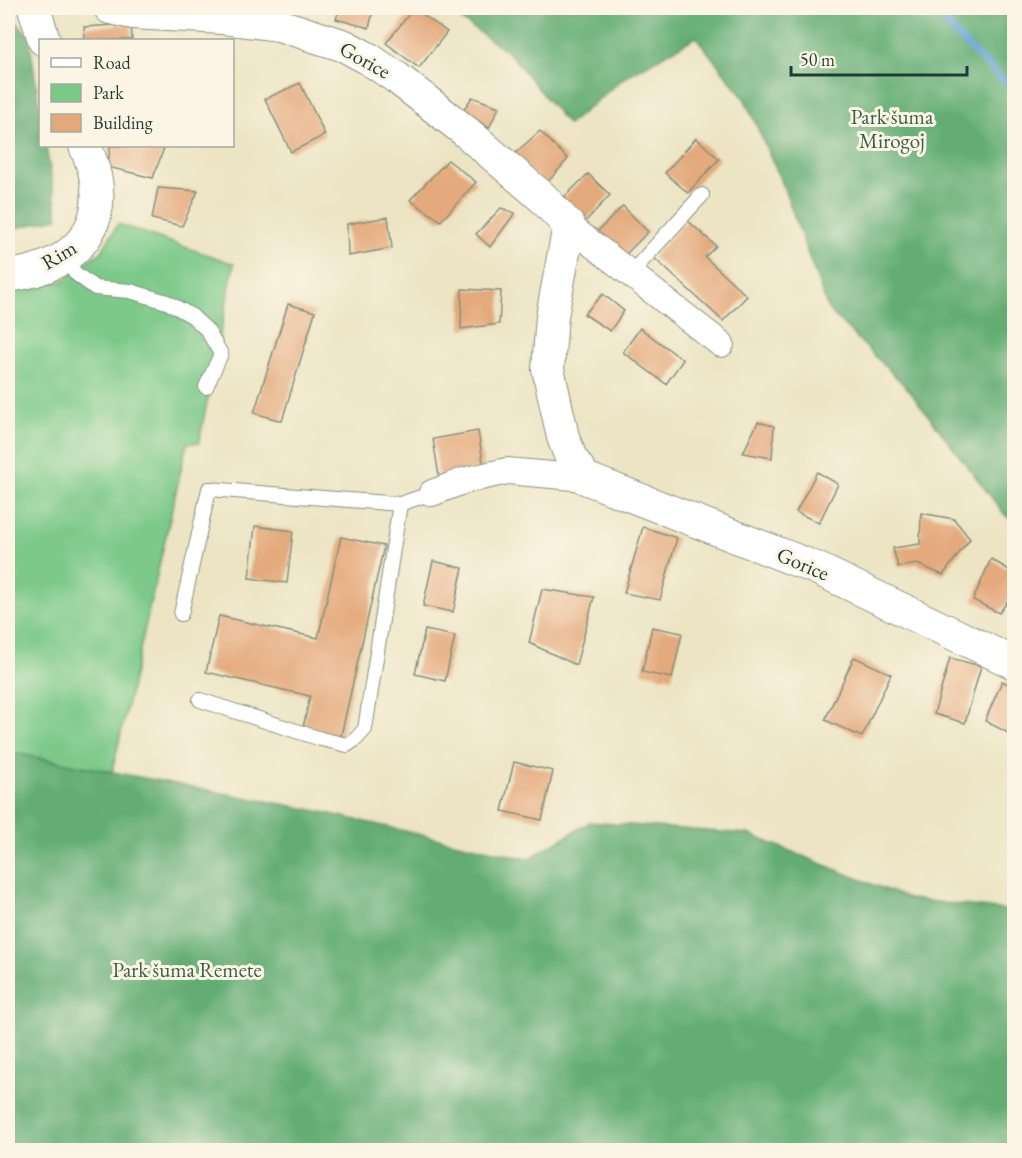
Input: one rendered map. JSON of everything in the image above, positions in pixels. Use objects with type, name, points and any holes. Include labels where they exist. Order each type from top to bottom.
[{"type":"street","points":[[34,8],[44,39]]},
{"type":"street","name":"Gorice","points":[[110,8],[132,13],[223,18],[279,25],[345,46],[369,59],[465,131],[542,197],[569,226],[721,345]]},
{"type":"street","name":"Rim","points":[[8,276],[44,267],[78,248],[96,221],[95,180],[85,147]]},
{"type":"street","points":[[569,226],[552,316],[548,369],[563,436],[571,458],[585,478]]},
{"type":"street","name":"Gorice","points":[[432,493],[463,481],[507,471],[585,478],[816,568],[1014,663]]},
{"type":"lane","points":[[630,274],[702,195]]},
{"type":"lane","points":[[64,256],[75,273],[95,288],[130,291],[167,302],[192,316],[207,330],[222,354],[206,387]]},
{"type":"lane","points":[[181,614],[209,489],[400,504],[432,493]]},
{"type":"lane","points":[[200,700],[321,739],[347,745],[356,739],[365,729],[400,504]]},
{"type":"green space","name":"Park šuma Mirogoj","points":[[445,8],[1014,8],[1014,522],[1005,515],[907,388],[828,309],[781,180],[744,98],[696,37],[625,77],[568,125],[510,54]]},
{"type":"green space","points":[[8,12],[29,36],[39,103],[39,147],[46,147],[58,218],[8,230]]},
{"type":"green space","points":[[118,224],[234,264],[199,443],[187,443],[112,772],[8,752],[8,289],[63,281],[88,260],[101,253]]},
{"type":"green space","name":"Park šuma Remete","points":[[8,752],[313,810],[528,859],[590,822],[748,834],[909,899],[1014,911],[1014,1150],[8,1150]]},
{"type":"building","points":[[340,8],[374,8],[369,28],[336,19]]},
{"type":"building","points":[[414,8],[447,32],[419,68],[386,43]]},
{"type":"building","points":[[131,24],[132,39],[85,39],[84,27]]},
{"type":"building","points":[[300,83],[325,135],[291,152],[265,99]]},
{"type":"building","points":[[472,97],[499,107],[489,128],[463,111]]},
{"type":"building","points":[[540,131],[568,159],[545,185],[513,155]]},
{"type":"building","points":[[696,138],[719,159],[688,193],[665,173]]},
{"type":"building","points":[[110,147],[164,148],[153,178],[108,167]]},
{"type":"building","points":[[448,160],[476,182],[441,221],[410,200]]},
{"type":"building","points":[[588,174],[610,195],[583,224],[561,200]]},
{"type":"building","points":[[158,188],[198,191],[182,226],[152,219]]},
{"type":"building","points":[[623,206],[648,232],[621,259],[596,233]]},
{"type":"building","points":[[501,208],[515,213],[490,247],[476,234]]},
{"type":"building","points":[[388,217],[392,248],[348,256],[347,224]]},
{"type":"building","points":[[687,220],[716,246],[705,257],[747,296],[723,321],[653,257]]},
{"type":"building","points":[[462,289],[501,291],[499,324],[461,329]]},
{"type":"building","points":[[603,294],[624,311],[610,331],[584,314]]},
{"type":"building","points":[[288,304],[315,312],[282,421],[254,413]]},
{"type":"building","points":[[640,328],[683,360],[666,384],[623,352]]},
{"type":"building","points":[[758,422],[774,426],[772,458],[743,453]]},
{"type":"building","points":[[478,431],[484,468],[439,476],[433,439]]},
{"type":"building","points":[[817,472],[838,484],[819,523],[796,512]]},
{"type":"building","points":[[921,513],[954,519],[970,539],[943,575],[917,564],[898,567],[893,548],[920,544]]},
{"type":"building","points":[[255,526],[293,531],[287,583],[249,578]]},
{"type":"building","points":[[643,527],[677,538],[660,600],[624,593]]},
{"type":"building","points":[[341,537],[384,546],[340,740],[302,732],[310,696],[206,672],[219,616],[318,638]]},
{"type":"building","points":[[991,559],[1014,573],[1014,593],[999,613],[973,600]]},
{"type":"building","points":[[433,561],[463,568],[453,612],[423,606]]},
{"type":"building","points":[[542,589],[594,597],[576,665],[529,643]]},
{"type":"building","points":[[652,627],[682,633],[672,678],[642,672]]},
{"type":"building","points":[[425,630],[455,636],[445,681],[415,674]]},
{"type":"building","points":[[854,657],[891,674],[862,737],[825,720]]},
{"type":"building","points":[[950,658],[981,666],[965,723],[934,714]]},
{"type":"building","points":[[1002,681],[1014,687],[1014,736],[985,721]]},
{"type":"building","points":[[514,762],[553,771],[542,820],[502,811]]},
{"type":"waterway","points":[[931,8],[1014,90]]}]
